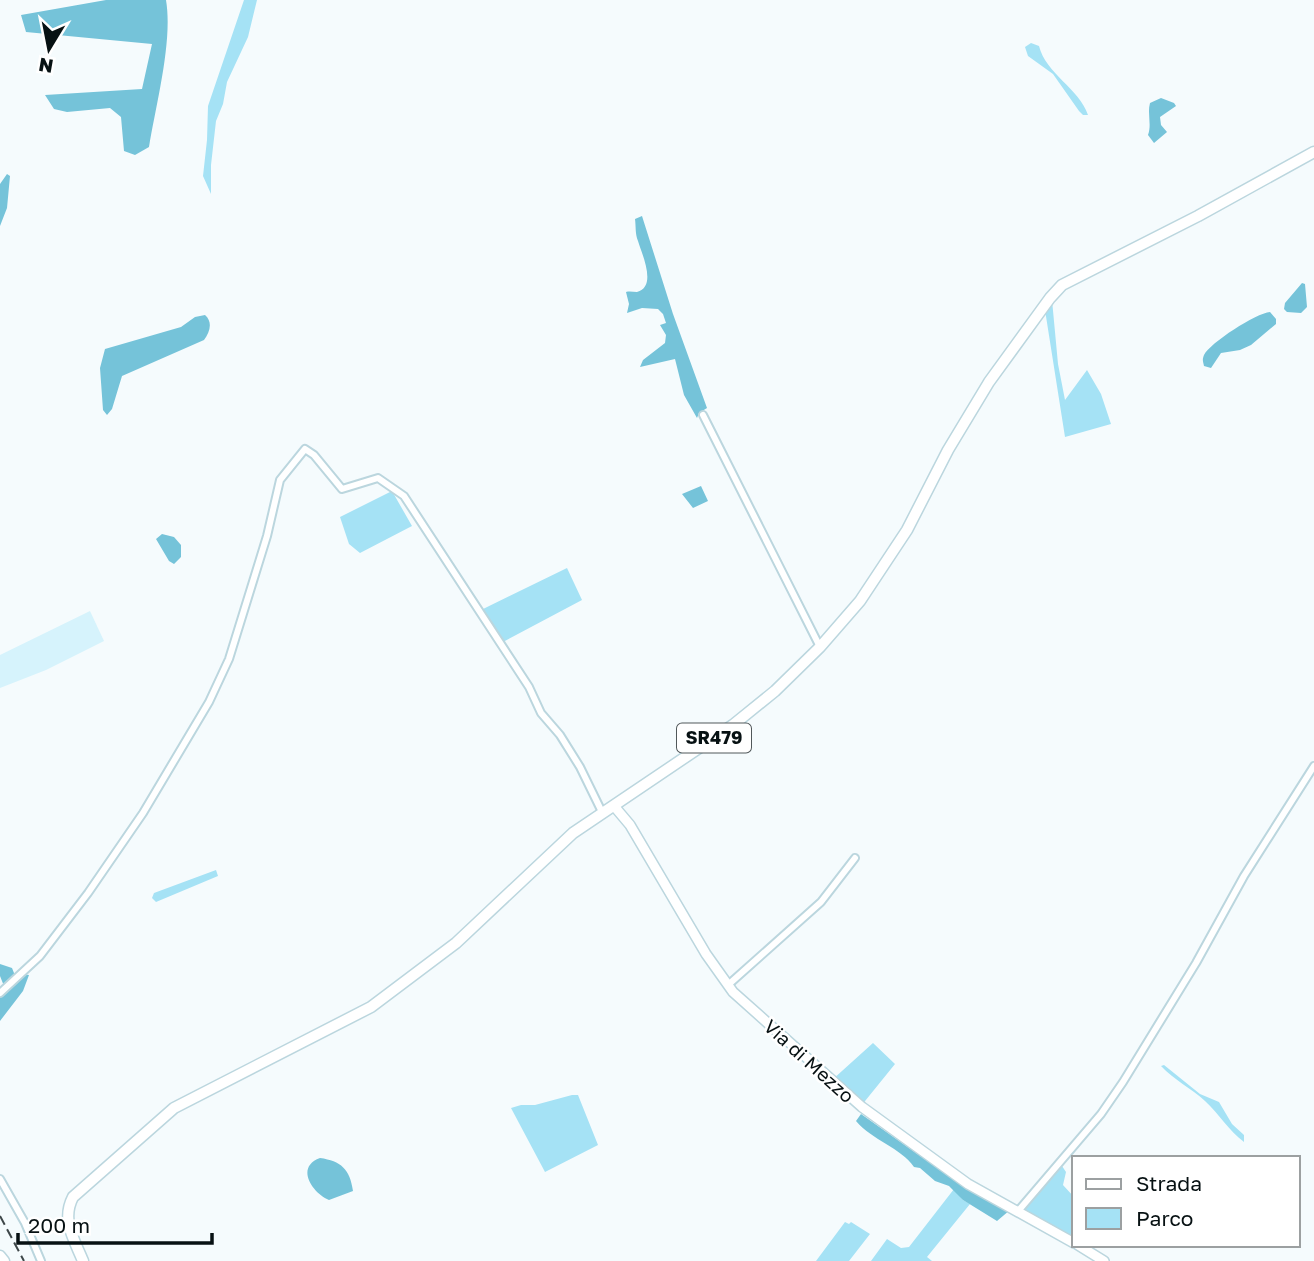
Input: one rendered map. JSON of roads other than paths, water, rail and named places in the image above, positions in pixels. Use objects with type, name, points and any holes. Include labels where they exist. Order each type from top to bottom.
[{"type":"main road","name":"SR479","points":[[83,1261],[68,1224],[68,1208],[73,1197],[174,1108],[370,1007],[456,943],[573,833],[733,725],[775,691],[820,647],[860,601],[902,538],[963,422],[989,382],[1062,285],[1198,216],[1314,152]]},
{"type":"main road","name":"Via di Mezzo","points":[[614,806],[630,825],[706,954],[733,992],[788,1044],[862,1107],[968,1184],[1072,1242]]},
{"type":"main road","name":"Via di Mezzo","points":[[1081,1247],[1104,1261]]},
{"type":"main road","points":[[0,1256],[4,1261]]},
{"type":"street","points":[[704,415],[820,647]]},
{"type":"street","points":[[0,993],[40,957],[88,893],[143,813],[209,702],[229,659],[267,536],[280,480],[305,449],[314,455],[342,489],[378,478],[404,496],[529,687],[541,713],[567,746],[603,814]]},
{"type":"street","points":[[1019,1210],[1101,1114],[1123,1082],[1171,1006],[1244,876],[1314,765]]},
{"type":"street","points":[[727,985],[821,902],[855,858]]},
{"type":"street","points":[[0,1179],[25,1223],[41,1261]]},
{"type":"railway","points":[[0,1216],[24,1261]]}]
